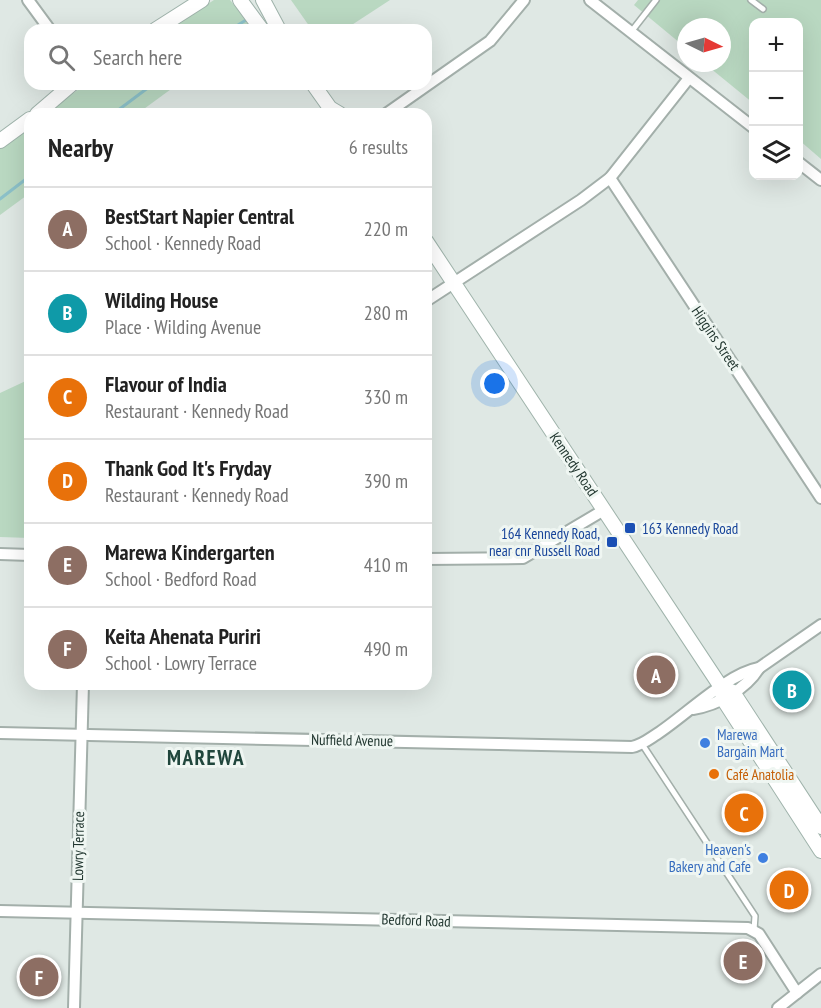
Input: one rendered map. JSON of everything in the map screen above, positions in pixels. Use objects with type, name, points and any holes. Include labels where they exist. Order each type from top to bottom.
[{"type":"main road","points":[[164,24],[202,0]]},
{"type":"main road","points":[[240,0],[258,24]]},
{"type":"main road","points":[[262,0],[276,24]]},
{"type":"main road","points":[[44,108],[65,90]]},
{"type":"main road","points":[[318,90],[331,108]]},
{"type":"main road","points":[[0,141],[24,123]]},
{"type":"main road","name":"Kennedy Road","points":[[432,249],[726,692],[821,827]]},
{"type":"main road","name":"Kennedy Road","points":[[726,692],[821,851]]},
{"type":"street","points":[[28,0],[46,24]]},
{"type":"street","points":[[432,82],[490,41],[524,0]]},
{"type":"street","points":[[590,0],[750,126]]},
{"type":"street","points":[[432,297],[610,178],[689,78]]},
{"type":"street","points":[[395,108],[420,90]]},
{"type":"street","points":[[803,166],[821,180]]},
{"type":"street","name":"Higgins Street","points":[[610,178],[821,498]]},
{"type":"street","points":[[432,559],[523,558],[604,510]]},
{"type":"street","points":[[0,554],[24,555]]},
{"type":"street","name":"Nuffield Avenue","points":[[0,733],[622,748],[642,744],[693,709],[726,692],[750,670],[759,668],[821,625]]},
{"type":"street","name":"Lowry Terrace","points":[[74,1008],[82,690]]},
{"type":"street","name":"Bedford Road","points":[[0,911],[402,919],[754,930]]},
{"type":"street","points":[[754,930],[797,993]]},
{"type":"street","points":[[778,1008],[821,974]]},
{"type":"lane","points":[[631,32],[656,0]]},
{"type":"lane","points":[[751,0],[763,9]]},
{"type":"lane","points":[[642,744],[755,916],[754,930]]},
{"type":"green space","points":[[214,0],[230,0],[250,24],[177,24]]},
{"type":"green space","points":[[291,0],[390,0],[353,24],[308,24]]},
{"type":"green space","points":[[638,0],[821,0],[821,159],[803,143],[803,18],[749,18],[749,100],[715,72],[731,72],[731,18],[677,18],[677,41],[634,5]]},
{"type":"green space","points":[[78,90],[170,90],[145,108],[53,108]]},
{"type":"green space","points":[[24,129],[24,197],[0,215],[0,147]]},
{"type":"green space","points":[[24,382],[24,538],[0,537],[0,393]]},
{"type":"waterway","points":[[240,24],[246,20]]},
{"type":"waterway","points":[[121,108],[145,90]]},
{"type":"waterway","points":[[0,199],[24,181]]},
{"type":"place","name":"163 Kennedy Road","points":[[630,528]]},
{"type":"place","name":"164 Kennedy Road, near cnr Russell Road","points":[[612,542]]},
{"type":"place","name":"BestStart Napier Central","points":[[656,675]]},
{"type":"place","name":"Wilding House","points":[[792,690]]},
{"type":"place","name":"Marewa Bargain Mart","points":[[705,743]]},
{"type":"place","name":"Café Anatolia","points":[[714,774]]},
{"type":"place","name":"Flavour of India","points":[[744,813]]},
{"type":"place","name":"Heaven's Bakery and Cafe","points":[[763,858]]},
{"type":"place","name":"Thank God It's Fryday","points":[[789,890]]},
{"type":"place","name":"Marewa Kindergarten","points":[[743,961]]},
{"type":"place","name":"Keita Ahenata Puriri","points":[[39,977]]},
{"type":"district","name":"MAREWA","points":[[206,757]]}]
